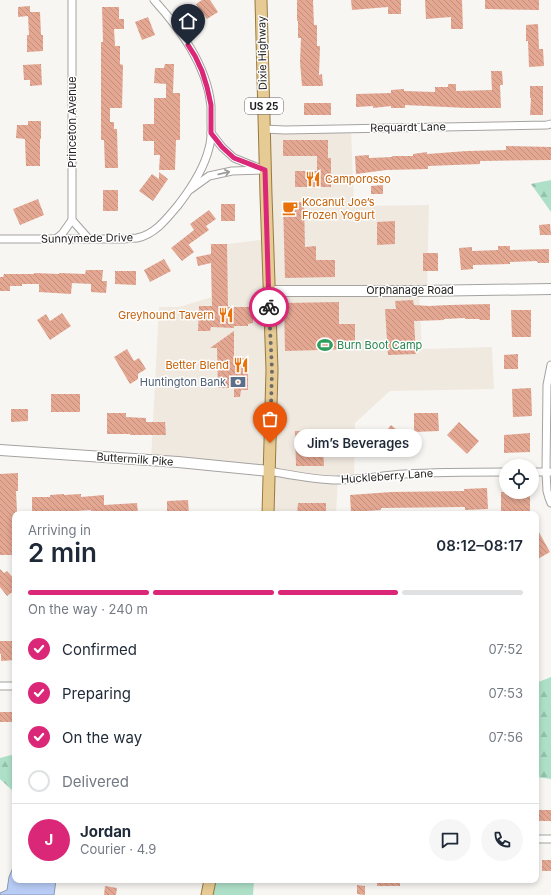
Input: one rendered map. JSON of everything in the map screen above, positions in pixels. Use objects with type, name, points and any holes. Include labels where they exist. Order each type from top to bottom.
[{"type":"main road","name":"Dixie Highway","points":[[261,0],[268,291],[272,370],[268,511]]},
{"type":"main road","name":"Orphanage Road","points":[[268,291],[551,289]]},
{"type":"main road","name":"Buttermilk Pike","points":[[0,450],[197,463],[269,471]]},
{"type":"main road","points":[[207,895],[209,883]]},
{"type":"street","name":"Princeton Avenue","points":[[72,0],[72,220]]},
{"type":"street","name":"Sunnymede Drive","points":[[0,239],[138,238],[155,229],[168,217],[190,190],[210,147],[211,105],[202,71],[195,56],[181,34],[154,0]]},
{"type":"street","name":"Requardt Lane","points":[[264,129],[285,130],[551,124]]},
{"type":"street","points":[[211,133],[222,147],[234,158],[265,170]]},
{"type":"street","points":[[190,190],[209,176],[232,171],[265,170]]},
{"type":"street","points":[[57,238],[62,234],[72,220],[88,238]]},
{"type":"street","points":[[551,365],[547,385],[547,491],[551,503]]},
{"type":"street","name":"Huckleberry Lane","points":[[269,471],[303,477],[338,480],[418,473],[499,472]]},
{"type":"street","points":[[0,686],[12,686]]},
{"type":"street","points":[[539,840],[551,839]]},
{"type":"shaded area","points":[[351,128],[354,206],[429,205],[427,291],[419,291],[422,349],[492,347],[494,389],[390,391],[355,423],[354,479],[338,480],[336,511],[268,511],[269,471],[151,460],[159,307],[179,307],[212,297],[211,244],[227,244],[267,239],[264,129]]},
{"type":"green space","points":[[551,180],[551,212],[531,184]]},
{"type":"green space","points":[[551,677],[551,779],[539,777],[539,682]]},
{"type":"green space","points":[[12,755],[12,790],[0,779],[0,758]]},
{"type":"green space","points":[[209,883],[254,883],[253,895],[207,895]]},
{"type":"water","points":[[12,870],[12,883],[56,883],[54,895],[0,895],[0,893],[7,890]]},
{"type":"building","points":[[202,0],[210,0],[218,12],[207,19],[196,4]]},
{"type":"building","points":[[297,0],[313,0],[314,25],[317,25],[317,46],[320,46],[319,75],[322,74],[323,86],[302,86],[300,62],[301,38],[298,38]]},
{"type":"building","points":[[351,0],[401,0],[401,14],[388,14],[388,7],[352,10]]},
{"type":"building","points":[[425,0],[462,0],[463,29],[451,29],[451,17],[426,19]]},
{"type":"building","points":[[485,0],[539,0],[539,10],[485,9]]},
{"type":"building","points":[[30,6],[30,12],[40,12],[41,35],[43,35],[43,51],[27,52],[27,35],[29,35],[28,16],[18,17],[18,7]]},
{"type":"building","points":[[102,7],[119,7],[119,19],[124,19],[124,29],[114,29],[115,46],[120,46],[120,64],[123,65],[122,108],[110,108],[110,122],[114,122],[114,129],[117,129],[118,168],[105,168],[104,140],[101,140],[101,42],[103,42]]},
{"type":"building","points":[[148,17],[155,35],[142,40],[135,22]]},
{"type":"building","points":[[538,24],[539,49],[543,49],[544,66],[529,67],[526,25]]},
{"type":"building","points":[[41,64],[42,85],[30,86],[30,80],[24,80],[23,65]]},
{"type":"building","points":[[165,64],[174,64],[173,93],[180,93],[180,140],[176,140],[175,170],[159,170],[160,155],[154,155],[154,141],[143,141],[143,124],[154,124],[154,98],[166,98],[166,84],[154,83],[155,68],[164,68]]},
{"type":"building","points":[[491,71],[502,71],[503,85],[500,85],[501,108],[405,105],[405,108],[391,108],[391,106],[373,108],[373,106],[356,107],[356,94],[391,93],[391,90],[404,89],[404,91],[435,92],[435,87],[448,87],[448,84],[456,84],[456,91],[492,90]]},
{"type":"building","points":[[530,86],[543,86],[543,115],[530,115]]},
{"type":"building","points":[[304,103],[331,103],[331,115],[304,115]]},
{"type":"building","points":[[28,121],[41,121],[40,166],[26,166],[25,139],[16,138],[17,125],[28,125]]},
{"type":"building","points":[[283,140],[328,140],[328,158],[331,158],[331,187],[295,187],[295,171],[317,171],[317,156],[283,156]]},
{"type":"building","points":[[506,146],[551,147],[551,160],[480,161],[480,164],[428,166],[428,169],[386,170],[356,174],[355,156],[369,155],[369,158],[413,156],[413,154],[427,152],[427,154],[506,150]]},
{"type":"building","points":[[159,172],[168,179],[153,201],[139,191],[152,174],[159,179]]},
{"type":"building","points":[[383,185],[383,194],[371,194],[371,186]]},
{"type":"building","points":[[103,190],[118,190],[118,211],[103,211]]},
{"type":"building","points":[[38,199],[44,215],[20,225],[13,209]]},
{"type":"building","points":[[304,202],[305,247],[316,246],[316,260],[335,260],[335,277],[285,278],[283,203]]},
{"type":"building","points":[[221,204],[235,204],[235,221],[221,221]]},
{"type":"building","points":[[209,210],[216,219],[206,226],[209,230],[188,245],[194,252],[182,261],[171,248],[194,230],[190,224]]},
{"type":"building","points":[[395,221],[395,244],[377,245],[377,222]]},
{"type":"building","points":[[550,224],[551,235],[540,235],[539,225]]},
{"type":"building","points":[[211,244],[227,244],[228,307],[254,307],[253,323],[248,324],[248,326],[234,326],[234,328],[211,327],[210,331],[198,331],[199,306],[212,306],[211,263],[198,266],[196,257],[211,254]]},
{"type":"building","points":[[498,246],[510,246],[510,250],[549,249],[549,263],[538,263],[537,261],[510,262],[510,264],[473,265],[473,269],[461,270],[459,248],[472,247],[472,251],[498,250]]},
{"type":"building","points":[[423,253],[438,253],[438,271],[423,271]]},
{"type":"building","points":[[164,259],[171,271],[150,282],[144,270]]},
{"type":"building","points":[[86,270],[103,270],[102,281],[107,281],[106,293],[91,292],[91,284],[72,283],[71,294],[39,292],[39,284],[10,286],[10,291],[0,291],[0,277],[3,277],[4,274],[85,274]]},
{"type":"building","points":[[115,271],[136,271],[136,285],[115,284]]},
{"type":"building","points":[[413,300],[414,305],[429,306],[490,304],[490,320],[465,318],[414,321],[416,354],[388,355],[385,309],[396,309],[395,301]]},
{"type":"building","points":[[339,302],[339,324],[355,324],[355,349],[285,351],[284,303]]},
{"type":"building","points":[[511,310],[531,310],[531,337],[512,337]]},
{"type":"building","points":[[62,313],[71,326],[50,340],[37,320],[46,314],[50,321]]},
{"type":"building","points":[[234,331],[234,358],[248,358],[248,390],[241,390],[240,397],[234,397],[234,388],[218,388],[217,348],[210,348]]},
{"type":"building","points":[[127,349],[134,361],[139,358],[146,369],[138,374],[138,379],[130,384],[114,357]]},
{"type":"building","points":[[518,354],[518,369],[504,369],[504,355]]},
{"type":"building","points":[[531,388],[532,416],[513,417],[512,389]]},
{"type":"building","points":[[51,394],[80,394],[80,412],[51,412]]},
{"type":"building","points":[[11,409],[28,409],[28,421],[11,422]]},
{"type":"building","points":[[107,413],[126,413],[126,417],[146,418],[146,422],[165,422],[166,435],[107,434]]},
{"type":"building","points":[[414,413],[438,413],[439,431],[414,432]]},
{"type":"building","points":[[459,422],[479,441],[467,454],[447,435]]},
{"type":"building","points":[[391,425],[404,436],[387,456],[374,446]]},
{"type":"building","points":[[295,431],[308,431],[308,449],[323,449],[324,466],[296,466]]},
{"type":"building","points":[[530,433],[530,452],[504,453],[504,435]]},
{"type":"building","points":[[18,473],[18,491],[16,491],[17,511],[12,511],[12,555],[0,555],[0,474]]},
{"type":"building","points":[[487,488],[488,509],[465,510],[465,507],[381,508],[381,510],[351,511],[350,495],[391,492],[464,491],[464,489]]},
{"type":"building","points":[[81,494],[81,497],[104,495],[104,505],[137,503],[138,511],[32,511],[32,497],[50,497],[50,495]]},
{"type":"building","points":[[501,499],[530,499],[530,511],[501,511]]},
{"type":"building","points":[[188,500],[189,511],[167,511],[167,501]]},
{"type":"building","points":[[298,503],[326,503],[326,511],[297,511]]},
{"type":"building","points":[[539,532],[550,552],[539,558]]},
{"type":"building","points":[[0,569],[4,573],[7,571],[12,577],[12,592],[7,596],[0,587]]},
{"type":"building","points":[[0,641],[12,641],[12,660],[1,661]]},
{"type":"building","points":[[0,712],[12,712],[12,722],[0,722]]},
{"type":"building","points":[[539,810],[551,810],[551,821],[539,821]]},
{"type":"building","points":[[542,860],[551,860],[551,871],[542,871]]},
{"type":"building","points":[[377,883],[400,883],[400,886],[377,886]]},
{"type":"building","points":[[357,885],[365,886],[365,895],[357,894]]},
{"type":"building","points":[[105,886],[117,888],[116,895],[104,895]]},
{"type":"way so far","points":[[269,307],[272,370],[270,443]]},
{"type":"place","name":"Camporosso","points":[[313,179]]},
{"type":"place","name":"Kocanut Joe’s Frozen Yogurt","points":[[290,208]]},
{"type":"place","name":"Greyhound Tavern","points":[[226,315]]},
{"type":"place","name":"Burn Boot Camp","points":[[325,345]]},
{"type":"place","name":"Better Blend","points":[[241,365]]},
{"type":"place","name":"Huntington Bank","points":[[238,382]]},
{"type":"place","name":"Jim’s Beverages","points":[[270,443]]},
{"type":"route","points":[[188,45],[202,71],[207,87],[211,105],[211,133],[222,147],[234,158],[265,170],[269,307]]}]
